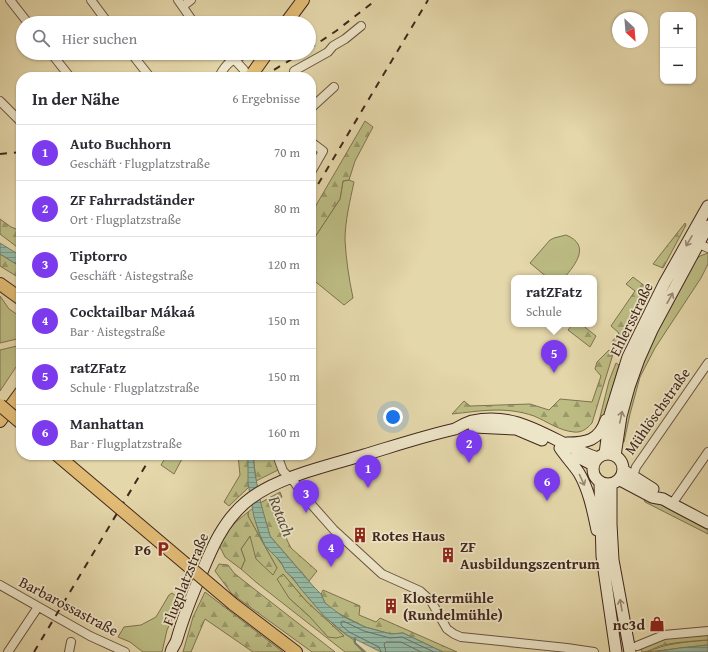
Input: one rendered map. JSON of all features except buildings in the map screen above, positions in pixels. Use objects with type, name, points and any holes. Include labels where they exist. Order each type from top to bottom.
[{"type":"main road","points":[[291,16],[303,0]]},
{"type":"main road","points":[[247,72],[255,60]]},
{"type":"main road","points":[[254,72],[262,60]]},
{"type":"main road","points":[[0,284],[16,295]]},
{"type":"main road","points":[[0,421],[16,398]]},
{"type":"main road","points":[[0,404],[16,419]]},
{"type":"main road","points":[[63,460],[233,604],[296,652]]},
{"type":"street","points":[[10,0],[23,16]]},
{"type":"street","points":[[91,0],[103,16]]},
{"type":"street","points":[[189,16],[180,3],[191,0]]},
{"type":"street","points":[[316,59],[328,52],[333,46],[345,39],[360,26]]},
{"type":"street","points":[[57,60],[66,72]]},
{"type":"street","points":[[137,60],[146,72]]},
{"type":"street","points":[[221,72],[233,60]]},
{"type":"street","points":[[235,60],[244,70],[244,72]]},
{"type":"street","points":[[294,72],[314,60]]},
{"type":"street","points":[[316,103],[334,87]]},
{"type":"street","points":[[0,101],[16,117]]},
{"type":"street","points":[[316,146],[323,151],[316,163]]},
{"type":"street","name":"Ehlersstraße","points":[[603,458],[610,415],[628,357],[664,284],[708,206]]},
{"type":"street","name":"Ehlersstraße","points":[[603,458],[621,416],[639,359],[652,330],[704,246],[708,226]]},
{"type":"street","points":[[616,649],[596,523],[588,494],[579,473],[562,446],[581,443],[593,439],[601,432],[618,376],[628,357]]},
{"type":"street","name":"Mühlöschstraße","points":[[617,479],[636,468],[708,363]]},
{"type":"street","points":[[0,404],[16,394]]},
{"type":"street","name":"Flugplatzstraße","points":[[175,649],[190,601],[210,551],[220,532],[236,512],[259,492],[271,486],[290,478],[462,426],[516,429],[588,455],[603,458]]},
{"type":"street","points":[[667,502],[708,452]]},
{"type":"street","points":[[602,556],[617,479],[622,464],[618,458],[603,458],[594,475],[617,479],[652,497],[667,502],[708,524]]},
{"type":"street","points":[[279,460],[283,472],[296,483],[303,495],[334,530],[382,574],[420,591],[431,600],[447,629],[454,634],[460,637],[594,652]]},
{"type":"street","points":[[617,479],[611,524],[613,560],[632,647],[664,635],[708,631]]},
{"type":"street","name":"Barbarossastraße","points":[[0,585],[90,636],[120,648],[125,652]]},
{"type":"street","points":[[8,652],[38,606]]},
{"type":"street","name":"Barbarossastraße","points":[[69,652],[71,642]]},
{"type":"green space","points":[[365,121],[373,127],[355,161],[349,180],[343,181],[340,199],[316,235],[316,205]]},
{"type":"green space","points":[[349,180],[354,182],[345,233],[346,254],[353,298],[344,305],[316,282],[316,235],[340,199],[343,181]]},
{"type":"green space","points":[[0,219],[16,229],[16,246],[0,234]]},
{"type":"green space","points":[[685,223],[686,225],[663,268],[653,264]]},
{"type":"green space","points":[[566,235],[574,239],[580,249],[579,255],[573,267],[566,275],[544,275],[530,263],[550,240]]},
{"type":"green space","points":[[708,253],[708,264],[701,278],[655,348],[640,377],[624,442],[622,443],[624,419],[629,398],[644,357],[695,261],[700,256]]},
{"type":"green space","points":[[0,254],[16,264],[16,276],[0,266]]},
{"type":"green space","points":[[633,277],[646,287],[643,301],[625,327],[617,348],[611,343],[619,333],[611,326],[635,291],[626,284]]},
{"type":"green space","points":[[0,296],[9,309],[16,314],[16,339],[0,343]]},
{"type":"green space","points":[[570,327],[585,327],[596,336],[590,347],[568,330]]},
{"type":"green space","points":[[16,346],[16,367],[0,391],[0,350]]},
{"type":"green space","points":[[609,350],[613,354],[592,423],[586,429],[577,432],[564,430],[534,416],[513,411],[493,410],[452,414],[464,401],[470,406],[530,404],[549,410],[560,399],[592,402],[601,376],[595,369],[597,362]]},
{"type":"green space","points":[[616,363],[619,365],[601,427],[598,425],[609,381]]},
{"type":"green space","points":[[164,460],[181,460],[174,474],[161,465]]},
{"type":"green space","points":[[238,460],[248,460],[249,487],[229,506],[224,502],[240,475]]},
{"type":"green space","points":[[254,460],[275,460],[278,470],[256,481]]},
{"type":"green space","points":[[280,492],[282,497],[272,506],[276,518],[291,548],[317,571],[309,581],[270,536],[260,503]]},
{"type":"green space","points":[[642,494],[708,530],[708,534],[645,502]]},
{"type":"green space","points":[[253,508],[262,539],[286,571],[326,618],[354,640],[363,652],[345,652],[241,569],[245,560],[241,549],[250,536],[277,568],[248,516],[248,512]],"holes":[[[283,574],[306,601],[344,636],[309,616],[289,598]]]},
{"type":"green space","points":[[248,512],[248,516],[277,568],[273,575],[256,559],[250,536],[241,549],[245,560],[241,569],[225,557],[219,545],[225,535],[239,519]]},
{"type":"green space","points":[[219,564],[228,565],[234,573],[335,652],[312,652],[232,594],[215,571]]},
{"type":"green space","points":[[283,574],[306,601],[344,636],[336,638],[328,637],[309,616],[289,598],[277,579]]},
{"type":"green space","points":[[323,590],[360,606],[359,615],[376,622],[380,618],[457,652],[443,652],[403,633],[391,634],[365,627],[334,611],[325,603],[321,594]]},
{"type":"green space","points":[[205,592],[283,652],[253,652],[205,619],[191,652],[183,652],[193,617]]},
{"type":"green space","points":[[172,593],[181,600],[167,630],[162,652],[143,652],[130,642],[118,637],[124,627],[141,625],[156,617],[169,595]]},
{"type":"green space","points":[[708,635],[708,640],[663,645],[645,652],[642,652],[641,649],[663,638]]},
{"type":"green space","points":[[708,640],[708,645],[647,652],[684,642]]},
{"type":"water","points":[[0,243],[16,253],[16,264],[0,254]]},
{"type":"water","points":[[248,460],[254,460],[261,504],[270,536],[321,594],[325,603],[342,616],[365,627],[391,634],[403,633],[443,652],[381,652],[347,635],[324,616],[293,578],[286,572],[281,562],[265,546],[254,517],[248,483]]},
{"type":"water","points":[[708,645],[708,652],[655,652],[679,648]]},
{"type":"waterway","points":[[355,638],[355,643],[365,652]]},
{"type":"railway","points":[[316,44],[376,0]]},
{"type":"railway","points":[[316,188],[428,0]]},
{"type":"railway","points":[[270,72],[290,60]]},
{"type":"railway","points":[[0,154],[16,152]]},
{"type":"railway","points":[[34,652],[149,460]]},
{"type":"place","name":"ratZFatz","points":[[554,373]]},
{"type":"place","name":"ZF Fahrradständer","points":[[469,463]]},
{"type":"place","name":"Auto Buchhorn","points":[[368,488]]},
{"type":"place","name":"Manhattan","points":[[547,501]]},
{"type":"place","name":"Tiptorro","points":[[306,513]]},
{"type":"place","name":"Rotes Haus","points":[[360,535]]},
{"type":"place","name":"P6","points":[[163,549]]},
{"type":"place","name":"ZF Ausbildungszentrum","points":[[448,555]]},
{"type":"place","name":"Cocktailbar Mákaá","points":[[331,567]]},
{"type":"place","name":"Klostermühle (Rundelmühle)","points":[[391,606]]},
{"type":"place","name":"nc3d","points":[[657,624]]},
{"type":"water label","name":"Rotach","points":[[282,516]]}]
